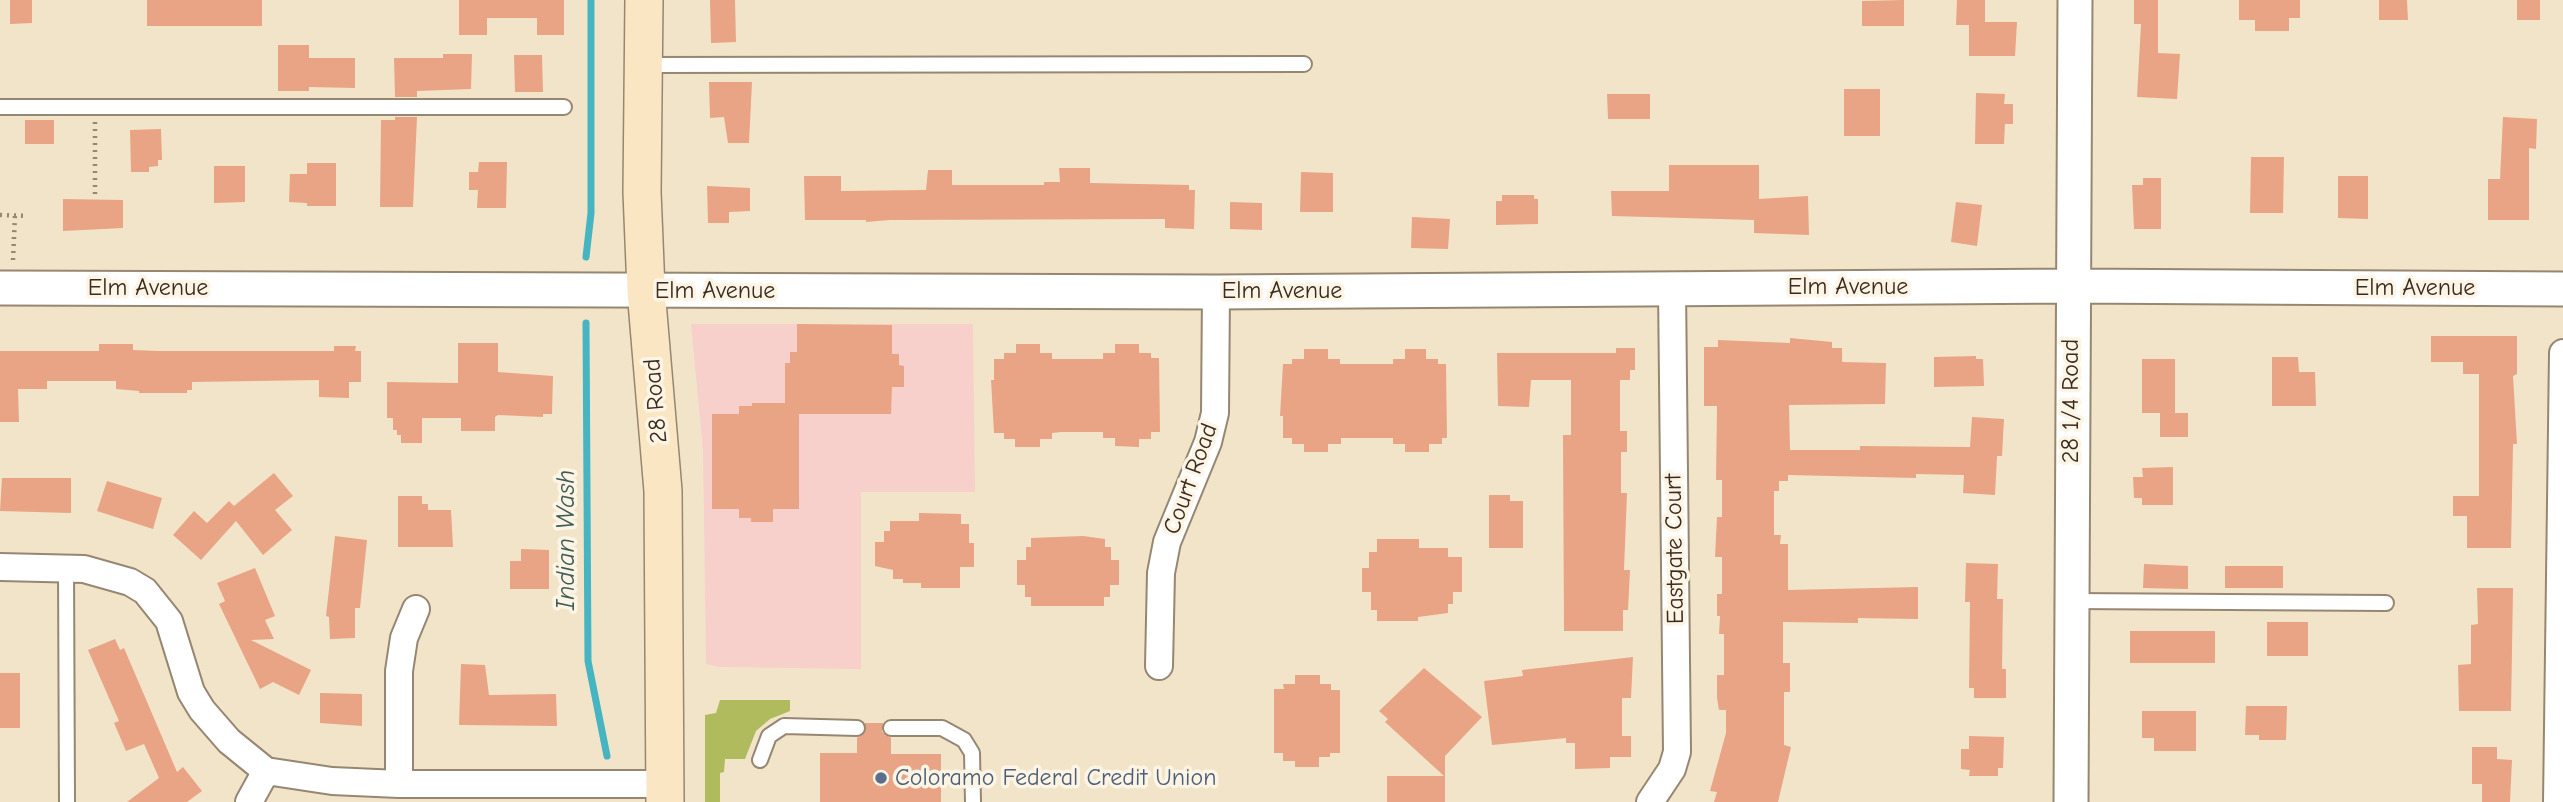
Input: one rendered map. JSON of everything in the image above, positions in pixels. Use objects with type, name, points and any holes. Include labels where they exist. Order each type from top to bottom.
[{"type":"main road","name":"28 Road","points":[[644,0],[642,192],[646,290],[663,491],[665,793]]},
{"type":"street","name":"28 1/4 Road","points":[[2071,802],[2075,0]]},
{"type":"street","name":"Elm Avenue","points":[[6,278],[646,290],[1216,292],[2072,286],[2563,289]]},
{"type":"street","name":"Eastgate Court","points":[[1650,802],[1672,769],[1677,752],[1672,288]]},
{"type":"street","name":"Court Road","points":[[1159,666],[1161,573],[1167,541],[1208,442],[1215,413],[1216,292]]},
{"type":"street","points":[[2557,802],[2563,353]]},
{"type":"street","points":[[0,567],[66,566],[130,582],[145,591],[169,621],[191,692],[202,710],[229,741],[266,771],[332,782],[665,793]]},
{"type":"street","points":[[399,784],[398,671],[404,638],[416,609]]},
{"type":"street","points":[[249,802],[266,771]]},
{"type":"lane","points":[[643,65],[1304,64]]},
{"type":"lane","points":[[0,107],[564,107]]},
{"type":"lane","points":[[66,566],[67,802]]},
{"type":"lane","points":[[2071,601],[2386,603]]},
{"type":"lane","points":[[760,761],[769,736],[784,726],[857,728]]},
{"type":"lane","points":[[891,728],[942,728],[964,740],[972,753],[973,802]]},
{"type":"path","points":[[94,107],[94,199]]},
{"type":"path","points":[[0,215],[28,216]]},
{"type":"path","points":[[6,278],[15,215]]},
{"type":"shaded area","points":[[691,324],[973,324],[975,492],[861,492],[861,669],[719,667],[706,664],[703,450]]},
{"type":"green space","points":[[720,700],[790,700],[790,711],[770,719],[756,731],[745,759],[725,759],[724,772],[720,773],[720,802],[705,802],[705,715],[716,713]]},
{"type":"building","points":[[10,0],[32,0],[32,23],[10,24]]},
{"type":"building","points":[[147,0],[262,0],[262,26],[147,26]]},
{"type":"building","points":[[459,0],[564,0],[564,35],[537,35],[537,18],[487,18],[487,35],[459,35]]},
{"type":"building","points":[[710,0],[735,0],[736,42],[711,43]]},
{"type":"building","points":[[1904,0],[1904,26],[1862,26],[1862,1]]},
{"type":"building","points":[[1957,0],[1985,0],[1985,22],[2017,22],[2015,56],[1969,56],[1969,25],[1956,25]]},
{"type":"building","points":[[2134,0],[2158,0],[2158,53],[2180,54],[2177,99],[2137,97],[2141,24],[2134,24]]},
{"type":"building","points":[[2239,0],[2300,0],[2300,18],[2289,18],[2289,31],[2255,31],[2255,20],[2239,20]]},
{"type":"building","points":[[2379,0],[2407,0],[2408,20],[2379,20]]},
{"type":"building","points":[[2517,0],[2540,0],[2540,20],[2517,20]]},
{"type":"building","points":[[278,45],[309,45],[309,58],[355,58],[355,88],[309,87],[309,91],[278,91]]},
{"type":"building","points":[[443,54],[472,54],[471,89],[417,91],[417,97],[395,97],[394,58],[443,58]]},
{"type":"building","points":[[514,55],[542,55],[543,92],[515,92]]},
{"type":"building","points":[[709,82],[752,82],[749,143],[728,143],[724,117],[710,118]]},
{"type":"building","points":[[1844,89],[1880,89],[1880,136],[1844,136]]},
{"type":"building","points":[[1976,93],[2005,94],[2004,104],[2013,104],[2013,124],[2005,124],[2004,144],[1975,144]]},
{"type":"building","points":[[1607,94],[1650,94],[1650,119],[1608,119]]},
{"type":"building","points":[[395,117],[417,117],[413,207],[380,207],[381,120],[395,120]]},
{"type":"building","points":[[2503,117],[2537,119],[2536,149],[2529,148],[2529,220],[2488,220],[2488,179],[2500,179]]},
{"type":"building","points":[[25,120],[54,120],[54,144],[25,144]]},
{"type":"building","points":[[161,129],[162,160],[158,160],[158,166],[149,167],[149,172],[131,172],[130,130]]},
{"type":"building","points":[[2251,157],[2284,157],[2283,213],[2250,213]]},
{"type":"building","points":[[479,162],[507,162],[506,208],[477,208],[478,190],[469,190],[469,172],[478,172]]},
{"type":"building","points":[[307,163],[336,163],[336,206],[307,206],[307,203],[289,202],[290,174],[307,174]]},
{"type":"building","points":[[1669,165],[1759,165],[1759,199],[1808,196],[1809,235],[1754,233],[1754,220],[1612,216],[1611,191],[1669,191]]},
{"type":"building","points":[[214,166],[245,166],[245,202],[214,203]]},
{"type":"building","points":[[1059,168],[1090,168],[1090,183],[1189,185],[1189,190],[1195,190],[1194,229],[1165,228],[1165,219],[866,222],[805,220],[804,176],[841,176],[841,191],[926,190],[928,170],[952,170],[952,185],[1044,185],[1044,182],[1060,182]]},
{"type":"building","points":[[1301,172],[1333,173],[1333,212],[1300,212]]},
{"type":"building","points":[[2338,176],[2368,176],[2368,219],[2338,218]]},
{"type":"building","points":[[2143,178],[2161,178],[2161,229],[2134,229],[2132,185],[2143,185]]},
{"type":"building","points":[[707,186],[750,188],[750,211],[729,212],[729,223],[708,223]]},
{"type":"building","points":[[1502,195],[1534,195],[1534,199],[1538,199],[1538,224],[1496,225],[1496,201],[1502,201]]},
{"type":"building","points":[[63,199],[123,200],[123,228],[63,231]]},
{"type":"building","points":[[1230,202],[1262,203],[1262,230],[1230,229]]},
{"type":"building","points":[[1956,202],[1982,205],[1977,246],[1951,242]]},
{"type":"building","points":[[1412,217],[1450,219],[1448,249],[1411,248]]},
{"type":"building","points":[[797,324],[892,325],[892,354],[899,354],[899,365],[904,366],[904,387],[892,387],[891,414],[799,414],[799,509],[773,509],[773,522],[751,522],[751,518],[739,518],[739,509],[712,509],[712,414],[739,414],[739,406],[752,406],[752,403],[785,403],[785,363],[790,363],[790,352],[797,352]]},
{"type":"building","points":[[2431,336],[2517,336],[2517,374],[2513,376],[2517,444],[2513,444],[2511,548],[2467,548],[2467,516],[2453,516],[2453,496],[2479,496],[2479,374],[2463,374],[2463,362],[2431,362]]},
{"type":"building","points":[[1790,338],[1832,342],[1832,348],[1842,348],[1842,362],[1886,363],[1885,404],[1789,405],[1790,450],[1860,450],[1860,446],[1970,447],[1972,417],[2004,419],[2002,456],[1997,456],[1995,495],[1963,493],[1964,475],[1916,474],[1916,478],[1788,475],[1788,481],[1779,481],[1779,491],[1774,491],[1774,535],[1781,535],[1780,544],[1788,544],[1788,590],[1918,587],[1918,619],[1858,618],[1858,623],[1783,622],[1783,663],[1790,663],[1790,692],[1784,692],[1784,745],[1791,747],[1778,802],[1714,802],[1717,792],[1710,791],[1726,733],[1726,710],[1719,710],[1717,698],[1717,675],[1724,675],[1724,634],[1719,634],[1720,616],[1717,616],[1717,594],[1722,594],[1722,557],[1715,557],[1717,517],[1722,517],[1722,480],[1716,480],[1717,406],[1704,406],[1704,347],[1718,347],[1718,340],[1790,343]]},
{"type":"building","points":[[458,343],[498,343],[498,372],[553,376],[552,414],[543,414],[543,417],[498,415],[495,417],[495,431],[461,431],[461,418],[422,418],[422,443],[401,443],[401,435],[397,435],[397,430],[393,430],[393,418],[387,418],[387,382],[458,383]]},
{"type":"building","points":[[99,344],[133,344],[133,350],[158,351],[334,351],[334,346],[356,346],[355,351],[361,351],[361,382],[349,382],[349,398],[319,397],[319,380],[192,382],[192,390],[187,390],[187,393],[139,393],[116,389],[116,381],[47,381],[47,389],[18,389],[19,422],[0,422],[0,351],[99,351]]},
{"type":"building","points":[[1016,344],[1040,344],[1040,353],[1052,353],[1052,359],[1103,359],[1103,353],[1115,353],[1115,344],[1139,344],[1139,353],[1151,353],[1151,358],[1159,358],[1160,432],[1151,432],[1151,439],[1139,439],[1139,447],[1115,446],[1115,438],[1103,438],[1103,432],[1061,432],[1052,433],[1052,439],[1040,439],[1040,447],[1015,447],[1015,439],[1004,439],[1004,433],[994,433],[991,380],[994,380],[994,359],[1004,359],[1004,353],[1016,353]]},
{"type":"building","points":[[1616,348],[1635,348],[1635,370],[1630,370],[1630,380],[1620,380],[1620,431],[1627,431],[1627,452],[1621,452],[1621,493],[1627,493],[1624,570],[1630,570],[1628,610],[1623,610],[1623,631],[1564,631],[1563,435],[1571,435],[1571,380],[1531,380],[1529,407],[1498,406],[1497,353],[1616,353]]},
{"type":"building","points":[[1304,349],[1328,349],[1328,359],[1340,359],[1340,364],[1393,364],[1393,359],[1405,359],[1405,349],[1426,349],[1426,359],[1438,359],[1438,364],[1446,364],[1447,438],[1442,438],[1442,444],[1429,444],[1429,452],[1405,452],[1405,444],[1393,444],[1393,438],[1341,438],[1341,444],[1328,444],[1328,452],[1304,452],[1304,444],[1292,444],[1292,438],[1283,438],[1283,416],[1280,416],[1283,364],[1292,364],[1292,359],[1304,359]]},
{"type":"building","points":[[1976,356],[1976,359],[1983,359],[1984,386],[1934,387],[1934,357]]},
{"type":"building","points":[[2272,357],[2298,357],[2299,372],[2315,372],[2316,406],[2272,406]]},
{"type":"building","points":[[2142,359],[2175,359],[2175,413],[2188,413],[2188,437],[2160,437],[2160,413],[2142,413]]},
{"type":"building","points":[[2173,467],[2173,505],[2142,505],[2142,498],[2134,498],[2133,477],[2143,477],[2142,468]]},
{"type":"building","points":[[274,473],[293,496],[275,510],[292,530],[263,555],[236,521],[201,560],[173,535],[194,511],[207,523],[229,501],[234,506]]},
{"type":"building","points":[[2,478],[71,478],[71,513],[0,511]]},
{"type":"building","points":[[107,481],[162,498],[153,529],[97,511]]},
{"type":"building","points":[[1489,495],[1510,495],[1510,501],[1523,501],[1523,548],[1489,548]]},
{"type":"building","points":[[398,496],[422,496],[422,504],[428,504],[428,510],[451,510],[453,547],[398,547]]},
{"type":"building","points":[[919,513],[961,514],[961,524],[969,524],[969,543],[974,543],[974,567],[960,567],[960,588],[921,588],[921,583],[903,583],[903,579],[893,579],[893,570],[875,566],[875,542],[884,542],[884,531],[890,531],[890,521],[919,521]]},
{"type":"building","points":[[335,536],[367,540],[360,608],[355,608],[355,638],[330,639],[329,617],[326,616]]},
{"type":"building","points":[[1083,536],[1105,539],[1105,547],[1111,547],[1111,560],[1119,560],[1119,585],[1110,585],[1110,597],[1104,597],[1104,606],[1031,606],[1031,597],[1025,597],[1025,585],[1017,585],[1017,560],[1026,560],[1026,547],[1031,547],[1031,538]]},
{"type":"building","points":[[1377,539],[1419,539],[1419,548],[1448,548],[1448,557],[1462,557],[1462,592],[1453,592],[1453,604],[1448,604],[1448,613],[1418,617],[1418,621],[1377,621],[1377,610],[1371,610],[1371,592],[1362,592],[1362,568],[1369,568],[1369,552],[1377,552]]},
{"type":"building","points":[[521,549],[549,550],[549,589],[510,589],[510,561],[521,561]]},
{"type":"building","points":[[1966,563],[1998,564],[1997,599],[2003,599],[2002,669],[2006,669],[2006,698],[1974,698],[1974,688],[1969,688],[1970,602],[1965,602]]},
{"type":"building","points":[[2144,564],[2188,566],[2188,589],[2143,588]]},
{"type":"building","points":[[2225,566],[2283,566],[2283,588],[2225,588]]},
{"type":"building","points":[[255,568],[275,616],[265,620],[274,639],[251,640],[311,670],[299,695],[273,682],[260,689],[219,604],[225,601],[217,583]]},
{"type":"building","points":[[2477,588],[2513,588],[2511,711],[2459,711],[2458,665],[2471,664],[2471,625],[2478,624]]},
{"type":"building","points":[[2267,622],[2308,622],[2308,656],[2267,656]]},
{"type":"building","points":[[2130,631],[2215,631],[2215,663],[2130,663]]},
{"type":"building","points":[[115,639],[120,650],[124,648],[177,772],[183,767],[202,791],[187,802],[127,802],[159,778],[144,744],[126,751],[114,723],[119,721],[88,650]]},
{"type":"building","points":[[1633,657],[1631,698],[1622,698],[1622,736],[1631,736],[1631,757],[1610,757],[1610,768],[1575,769],[1575,743],[1566,743],[1566,738],[1492,745],[1484,681],[1523,676],[1522,670]]},
{"type":"building","points":[[461,664],[485,665],[489,695],[556,694],[557,726],[459,725]]},
{"type":"building","points":[[1424,668],[1482,717],[1445,756],[1445,802],[1387,802],[1387,776],[1444,776],[1385,722],[1388,719],[1379,711]]},
{"type":"building","points":[[0,673],[20,673],[20,728],[0,728]]},
{"type":"building","points":[[1295,675],[1320,675],[1320,684],[1331,684],[1331,690],[1340,690],[1340,753],[1319,757],[1319,767],[1295,767],[1295,761],[1283,761],[1283,753],[1274,753],[1274,689],[1284,689],[1283,684],[1295,684]]},
{"type":"building","points":[[320,693],[362,694],[362,726],[320,723]]},
{"type":"building","points":[[2246,706],[2287,706],[2286,740],[2259,740],[2259,735],[2245,735]]},
{"type":"building","points":[[2142,711],[2196,711],[2196,751],[2154,751],[2154,738],[2142,738]]},
{"type":"building","name":"Coloramo Federal Credit Union","points":[[865,723],[883,723],[882,732],[891,738],[891,754],[941,754],[941,802],[820,802],[820,753],[857,753],[857,738],[865,732]]},
{"type":"building","points":[[1969,736],[2004,737],[2003,768],[1998,768],[1998,776],[1969,776],[1970,770],[1961,769],[1961,749],[1969,749]]},
{"type":"building","points":[[2472,747],[2497,747],[2497,759],[2512,760],[2510,802],[2482,802],[2482,784],[2472,784]]},
{"type":"waterway","name":"Indian Wash","points":[[586,257],[591,213],[591,0]]},
{"type":"waterway","name":"Indian Wash","points":[[586,323],[588,661],[607,756]]},
{"type":"place","name":"Coloramo Federal Credit Union","points":[[881,778]]}]
